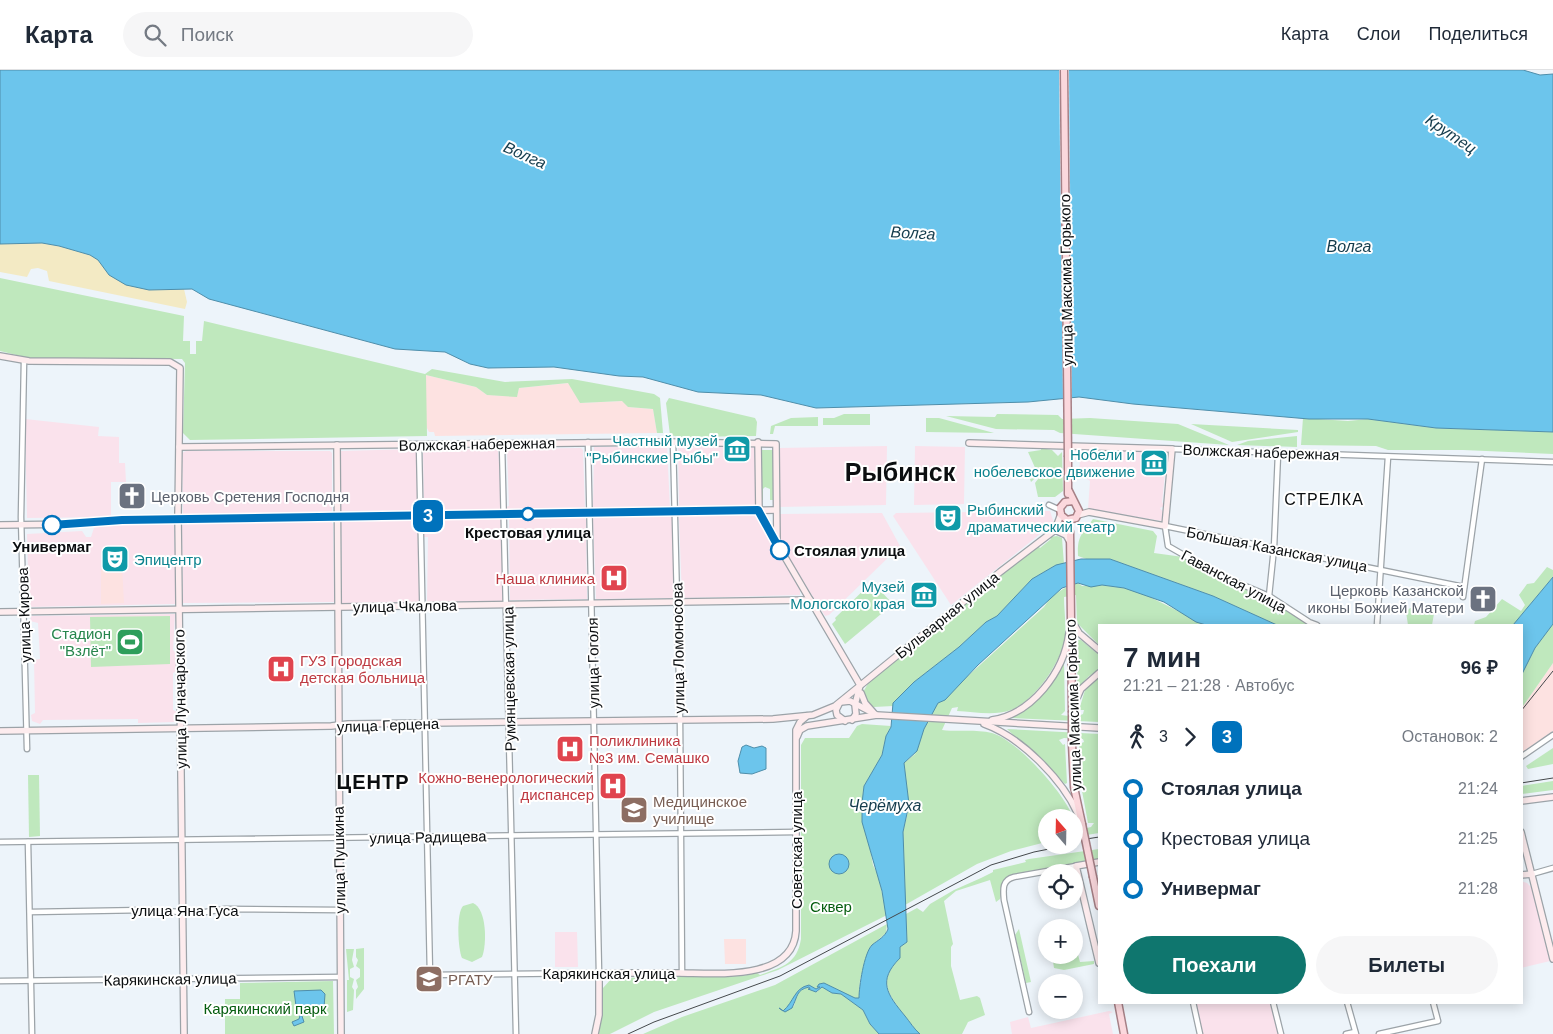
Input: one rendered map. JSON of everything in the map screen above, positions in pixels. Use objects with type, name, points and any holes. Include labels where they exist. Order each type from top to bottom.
[{"type":"main road","name":"улица Максима Горького","points":[[1064,70],[1068,491]]},
{"type":"main road","points":[[1068,491],[1060,512],[1073,518]]},
{"type":"main road","points":[[1068,491],[1076,503]]},
{"type":"main road","points":[[1065,502],[1076,503]]},
{"type":"main road","name":"улица Максима Горького","points":[[1076,503],[1070,532],[1070,616],[1072,744],[1074,787],[1079,809]]},
{"type":"main road","name":"улица Максима Горького","points":[[1083,829],[1098,901]]},
{"type":"main road","points":[[1118,1004],[1124,1034]]},
{"type":"street","points":[[0,356],[24,361]]},
{"type":"street","name":"улица Луначарского","points":[[24,361],[170,362],[178,365],[181,376],[178,519],[184,1034]]},
{"type":"street","name":"улица Кирова","points":[[24,361],[22,525],[27,748]]},
{"type":"street","name":"улица Гоголя","points":[[588,442],[599,973],[599,1015],[594,1034]]},
{"type":"street","name":"улица Ломоносова","points":[[673,442],[678,602],[682,973]]},
{"type":"street","points":[[758,442],[758,510],[860,686],[865,703],[877,715]]},
{"type":"street","name":"Волжская набережная","points":[[179,446],[758,442],[776,444],[776,510]]},
{"type":"street","name":"Волжская набережная","points":[[968,443],[1553,462]]},
{"type":"street","name":"Румянцевская улица","points":[[502,444],[516,1034]]},
{"type":"street","name":"улица Пушкина","points":[[337,445],[341,1034]]},
{"type":"street","points":[[419,445],[428,836]]},
{"type":"street","points":[[1164,526],[1172,449]]},
{"type":"street","points":[[1269,596],[1274,548],[1278,454]]},
{"type":"street","points":[[1377,624],[1388,457]]},
{"type":"street","points":[[1463,597],[1482,459]]},
{"type":"street","points":[[1076,503],[1089,512]]},
{"type":"street","points":[[1049,505],[1060,512],[1055,530],[1066,535],[1070,545]]},
{"type":"street","points":[[0,526],[178,519],[589,513],[675,509],[776,510],[777,545]]},
{"type":"street","points":[[1073,518],[1089,512]]},
{"type":"street","name":"Большая Казанская улица","points":[[1089,512],[1464,587]]},
{"type":"street","name":"Гаванская улица","points":[[1164,526],[1168,546],[1218,575],[1269,596],[1314,624]]},
{"type":"street","name":"Бульварная улица","points":[[840,703],[1055,530]]},
{"type":"street","name":"улица Чкалова","points":[[0,612],[810,600]]},
{"type":"street","points":[[1070,616],[1078,632],[1098,649]]},
{"type":"street","points":[[972,721],[995,719],[1010,715],[1024,708],[1036,697],[1064,654],[1070,616]]},
{"type":"street","points":[[1072,711],[1081,689],[1098,674]]},
{"type":"street","points":[[797,740],[800,730],[807,726],[849,721],[856,714],[855,705],[860,686]]},
{"type":"street","points":[[849,721],[840,719],[836,708],[840,703],[848,700],[877,715]]},
{"type":"street","name":"улица Герцена","points":[[0,731],[777,719],[826,712],[840,703]]},
{"type":"street","name":"улица Герцена","points":[[777,719],[800,722],[849,721],[877,715],[972,721]]},
{"type":"street","points":[[800,722],[807,716]]},
{"type":"street","name":"Советская улица","points":[[789,720],[797,740]]},
{"type":"street","points":[[972,721],[1098,728]]},
{"type":"street","points":[[972,721],[1007,734],[1047,770],[1067,792],[1075,809]]},
{"type":"street","name":"Советская улица","points":[[784,956],[792,946],[795,938],[796,728],[800,722]]},
{"type":"street","points":[[1523,756],[1553,735]]},
{"type":"street","points":[[1523,801],[1553,796]]},
{"type":"street","name":"улица Радищева","points":[[0,842],[796,832]]},
{"type":"street","name":"Карякинская улица","points":[[428,836],[430,974],[748,972],[764,968],[784,956]]},
{"type":"street","points":[[1523,840],[1553,959]]},
{"type":"street","points":[[28,842],[32,1034]]},
{"type":"street","points":[[1083,865],[1098,862]]},
{"type":"street","points":[[1523,876],[1553,868]]},
{"type":"street","points":[[1029,1012],[1004,900],[1004,883],[1011,878],[1038,873]]},
{"type":"street","points":[[1083,896],[1098,959]]},
{"type":"street","name":"улица Яна Гуса","points":[[30,912],[340,910]]},
{"type":"street","name":"Карякинская улица","points":[[0,981],[340,978]]},
{"type":"street","points":[[1193,1004],[1200,1034]]},
{"type":"street","points":[[1274,1004],[1281,1034]]},
{"type":"street","points":[[1346,1034],[1356,1033],[1349,1004]]},
{"type":"street","points":[[1379,1034],[1438,1021],[1434,1004]]},
{"type":"shaded area","points":[[426,375],[476,387],[487,395],[517,396],[519,388],[569,383],[580,403],[623,401],[628,407],[653,409],[657,433],[435,436],[434,432],[429,432],[426,426]]},
{"type":"shaded area","points":[[25,419],[99,427],[98,436],[119,437],[119,463],[125,463],[126,482],[111,482],[111,517],[27,518]]},
{"type":"shaded area","points":[[753,445],[756,448],[755,507],[679,507],[678,448]]},
{"type":"shaded area","points":[[667,446],[670,508],[593,509],[594,447]]},
{"type":"shaded area","points":[[887,446],[886,505],[778,507],[778,448]]},
{"type":"shaded area","points":[[915,446],[965,447],[964,504],[914,505]]},
{"type":"shaded area","points":[[498,448],[502,511],[424,512],[423,450]]},
{"type":"shaded area","points":[[581,448],[583,450],[585,509],[506,510],[506,507],[509,506],[507,451],[504,451],[506,449]]},
{"type":"shaded area","points":[[1081,448],[1167,452],[1167,472],[1165,473],[1162,502],[1164,506],[1160,508],[1163,512],[1162,521],[1088,509],[1090,481],[1079,473]]},
{"type":"shaded area","points":[[415,449],[417,452],[418,512],[341,513],[341,451]]},
{"type":"shaded area","points":[[186,451],[330,451],[332,453],[332,513],[183,516],[182,453]]},
{"type":"shaded area","points":[[1050,511],[1054,523],[951,605],[893,516],[896,513]]},
{"type":"shaded area","points":[[882,513],[900,546],[829,615],[825,616],[778,541],[779,514]]},
{"type":"shaded area","points":[[670,515],[672,518],[674,598],[596,599],[593,519],[595,517]]},
{"type":"shaded area","points":[[682,515],[755,515],[800,589],[800,595],[682,598],[679,518]]},
{"type":"shaded area","points":[[584,517],[586,520],[587,599],[510,600],[509,519]]},
{"type":"shaded area","points":[[417,519],[420,602],[342,603],[341,521]]},
{"type":"shaded area","points":[[427,519],[502,519],[503,601],[427,602],[428,537],[424,537],[424,521]]},
{"type":"shaded area","points":[[330,520],[333,524],[334,602],[183,603],[182,525],[186,523]]},
{"type":"shaded area","points":[[106,523],[169,523],[174,525],[176,604],[29,607],[27,534],[82,531],[86,537],[91,537],[94,528]]},
{"type":"shaded area","points":[[122,566],[124,603],[101,604],[101,567]]},
{"type":"shaded area","points":[[175,614],[173,650],[176,653],[176,671],[173,673],[173,710],[177,712],[176,722],[138,723],[138,719],[43,720],[40,724],[32,721],[31,715],[35,713],[34,660],[40,659],[38,623],[30,621],[31,616]]},
{"type":"shaded area","points":[[1553,663],[1553,731],[1523,752],[1523,706]]},
{"type":"shaded area","points":[[1523,882],[1533,889],[1550,961],[1523,968]]},
{"type":"shaded area","points":[[555,932],[577,932],[578,967],[555,967]]},
{"type":"shaded area","points":[[724,939],[746,939],[746,964],[725,964]]},
{"type":"shaded area","points":[[1195,1004],[1272,1004],[1280,1034],[1202,1034]]},
{"type":"shaded area","points":[[1109,1011],[1113,1012],[1109,1014],[1113,1034],[1012,1034],[1010,1022],[1028,1017],[1031,1028],[1072,1019],[1083,1019],[1083,1017]]},
{"type":"green space","points":[[0,278],[184,316],[183,341],[190,341],[190,354],[196,354],[196,341],[202,341],[204,321],[425,374],[432,369],[505,382],[572,379],[654,394],[660,398],[663,433],[657,433],[653,409],[628,407],[622,401],[580,403],[568,383],[519,388],[517,397],[487,395],[476,387],[426,375],[427,436],[190,440],[183,433],[185,363],[182,359],[29,358],[0,351]]},
{"type":"green space","points":[[669,398],[755,418],[757,422],[756,436],[680,437],[670,435],[666,403]]},
{"type":"green space","points":[[844,414],[870,414],[870,425],[823,425],[823,418],[834,418]]},
{"type":"green space","points":[[997,414],[1058,415],[1062,419],[1090,418],[1178,424],[1229,445],[1060,433],[1054,430],[996,429],[946,416],[995,417]]},
{"type":"green space","points":[[818,417],[818,426],[775,426],[773,434],[770,434],[771,426],[791,418]]},
{"type":"green space","points":[[926,418],[939,418],[994,433],[926,432]]},
{"type":"green space","points":[[1303,418],[1348,421],[1368,419],[1436,428],[1553,432],[1553,454],[1463,450],[1388,450],[1376,446],[1301,445]]},
{"type":"green space","points":[[1191,424],[1298,430],[1298,432],[1232,442]]},
{"type":"green space","points":[[1297,436],[1297,447],[1237,445],[1248,441]]},
{"type":"green space","points":[[1041,448],[1052,450],[1058,456],[1062,452],[1063,491],[1055,497],[1038,497],[1035,483],[1048,466],[1031,482],[1030,479],[1034,478],[1033,474],[1037,472],[1028,452],[1041,450]]},
{"type":"green space","points":[[760,450],[774,450],[774,500],[770,500],[770,489],[765,487],[763,489],[763,500],[760,500]]},
{"type":"green space","points":[[1093,519],[1153,531],[1157,536],[1154,553],[1183,557],[1213,575],[1251,590],[1263,598],[1278,615],[1285,609],[1307,624],[1275,624],[1213,596],[1110,559],[1092,561],[1078,556],[1079,539]]},
{"type":"green space","points":[[1057,536],[1062,538],[1064,564],[1056,565],[1032,579],[997,616],[986,622],[959,647],[914,682],[893,706],[874,707],[867,704],[863,692],[869,682],[1038,546],[1040,548],[1051,539],[1050,537]]},
{"type":"green space","points":[[1547,567],[1553,570],[1553,577],[1514,624],[1474,624],[1475,621],[1486,617],[1502,599],[1521,611],[1525,605],[1519,595],[1527,584],[1534,583]]},
{"type":"green space","points":[[872,582],[893,604],[845,644],[832,624],[836,620],[835,618]]},
{"type":"green space","points":[[1078,583],[1082,586],[1102,585],[1124,588],[1144,594],[1204,624],[1098,624],[1098,644],[1077,623],[1076,595],[1064,597],[1064,643],[1051,672],[1036,691],[1020,705],[1005,712],[977,713],[957,711],[958,707],[952,708],[942,730],[986,732],[1002,738],[1026,756],[1050,782],[1069,809],[1038,809],[1038,844],[1011,851],[977,864],[905,905],[903,832],[908,811],[904,763],[915,754],[924,729],[938,703],[1063,589]]},
{"type":"green space","points":[[1423,604],[1432,604],[1435,608],[1432,624],[1408,624],[1406,612],[1410,608],[1423,608]]},
{"type":"green space","name":"Стадион \"Взлёт\"","points":[[170,616],[170,664],[91,667],[90,617]]},
{"type":"green space","points":[[1553,624],[1553,663],[1523,706],[1523,672],[1535,648]]},
{"type":"green space","points":[[1078,640],[1081,640],[1098,654],[1098,671],[1089,676],[1079,687],[1077,686]]},
{"type":"green space","points":[[1064,662],[1065,711],[1061,715],[1076,717],[1083,714],[1084,710],[1079,710],[1085,690],[1098,678],[1098,722],[1011,718],[1028,707],[1048,687]]},
{"type":"green space","name":"Сквер","points":[[862,724],[891,726],[886,736],[882,755],[864,786],[862,803],[873,865],[878,875],[887,915],[778,970],[654,1012],[610,1034],[599,1034],[603,988],[612,978],[742,976],[757,973],[760,975],[782,967],[792,959],[796,954],[801,939],[801,745],[805,738],[849,738],[857,726]]},
{"type":"green space","points":[[1007,729],[1098,734],[1098,833],[1083,836],[1083,829],[1091,827],[1094,823],[1088,823],[1082,791],[1079,744],[1084,742],[1083,739],[1064,738],[1059,740],[1063,745],[1065,744],[1067,783],[1065,784]]},
{"type":"green space","points":[[1553,748],[1553,764],[1528,769],[1526,766]]},
{"type":"green space","points":[[28,775],[39,775],[40,836],[29,837]]},
{"type":"green space","points":[[1553,781],[1553,790],[1523,794],[1523,786]]},
{"type":"green space","points":[[1098,849],[1098,859],[1075,864],[1038,864],[1038,872],[1007,878],[1003,883],[1000,899],[996,902],[990,880],[956,891],[944,901],[953,944],[951,947],[951,966],[960,1000],[977,996],[980,998],[985,1015],[968,1022],[962,1034],[920,1034],[894,1001],[887,981],[893,966],[900,958],[900,947],[907,942],[906,914],[917,908],[923,912],[930,904],[954,890],[993,872],[993,870],[1026,862],[1025,860],[1064,854],[1083,854],[1083,851]]},
{"type":"green space","points":[[473,903],[481,912],[485,928],[485,944],[482,957],[472,962],[462,958],[458,932],[459,916],[463,906]]},
{"type":"green space","points":[[887,924],[886,933],[870,947],[860,980],[859,998],[855,998],[822,983],[816,989],[809,985],[799,991],[807,987],[817,992],[822,987],[832,993],[841,994],[863,1010],[870,1024],[879,1034],[643,1034],[682,1017],[775,985]],"holes":[[[798,992],[794,1006],[783,1011],[787,1008]]]},
{"type":"green space","points":[[1019,929],[1031,982],[1026,983],[1015,935]]},
{"type":"green space","points":[[364,948],[364,989],[356,999],[358,987],[356,980],[360,977],[360,969],[356,966],[358,960],[356,949]]},
{"type":"green space","points":[[346,949],[354,949],[352,960],[354,967],[350,969],[350,977],[354,979],[352,987],[354,990],[353,1010],[347,1012],[347,980],[349,980]]},
{"type":"green space","points":[[1094,961],[1094,964],[1064,970],[1054,968],[1053,964],[1083,964],[1083,962]]},
{"type":"green space","name":"Карякинский парк","points":[[333,981],[334,1034],[225,1034],[225,999],[240,999],[240,983]]},
{"type":"sand","points":[[42,243],[90,255],[161,290],[184,289],[187,302],[185,309],[49,281],[47,271],[38,268],[31,269],[27,277],[0,272],[0,244]]},
{"type":"water","name":"Волга","points":[[0,70],[1523,70],[1540,75],[1553,74],[1553,432],[1436,428],[1368,419],[1309,419],[1133,404],[1079,397],[1028,402],[816,408],[761,395],[698,392],[643,377],[619,376],[554,367],[488,368],[470,364],[445,352],[395,349],[209,299],[192,289],[149,290],[126,285],[109,275],[98,260],[90,255],[59,246],[42,243],[0,244]]},
{"type":"water","name":"Черёмуха","points":[[1081,559],[1110,559],[1213,596],[1275,624],[1203,624],[1196,622],[1164,602],[1124,588],[1102,585],[1091,587],[1078,583],[1062,588],[978,665],[945,700],[938,703],[924,729],[917,751],[904,763],[909,804],[903,832],[907,942],[900,947],[900,958],[889,974],[887,987],[893,1001],[920,1034],[879,1034],[870,1024],[863,1010],[841,994],[832,993],[822,987],[816,992],[808,989],[810,989],[809,987],[802,990],[798,994],[792,1008],[785,1012],[783,1011],[797,992],[809,985],[816,989],[820,987],[817,987],[819,984],[824,983],[855,998],[859,998],[864,962],[869,949],[887,932],[882,891],[862,822],[862,803],[864,786],[882,755],[886,736],[891,727],[893,703],[914,682],[959,647],[986,622],[997,616],[1032,579],[1056,565]]},
{"type":"water","points":[[1553,577],[1553,624],[1535,648],[1523,672],[1523,624],[1514,624]]},
{"type":"water","points":[[746,745],[754,748],[762,746],[766,748],[766,769],[752,774],[740,773],[738,761],[742,747]]},
{"type":"water","points":[[839,854],[846,857],[849,864],[846,871],[839,874],[832,871],[829,864],[832,857]]},
{"type":"water","points":[[321,990],[325,994],[324,1008],[305,1010],[302,1016],[304,1022],[294,1026],[292,1022],[299,1019],[301,1012],[296,1006],[294,991]]},
{"type":"pier","points":[[1059,70],[1069,70],[1072,400],[1063,401]]},
{"type":"railway","points":[[1523,708],[1553,671]]},
{"type":"railway","points":[[1523,783],[1553,778]]},
{"type":"railway","points":[[1083,840],[1098,837]]},
{"type":"railway","points":[[628,1034],[654,1022],[780,976],[991,865],[1038,851]]},
{"type":"bus line","name":"3","points":[[52,525],[122,520],[758,510],[780,550]]},
{"type":"place","name":"Частный музей \"Рыбинские Рыбы\"","points":[[737,449]]},
{"type":"place","name":"Нобели и нобелевское движение","points":[[1154,463]]},
{"type":"place","name":"Церковь Сретения Господня","points":[[132,496]]},
{"type":"place","name":"Крестовая улица","points":[[528,514]]},
{"type":"place","name":"Рыбинский драматический театр","points":[[948,518]]},
{"type":"place","name":"Универмаг","points":[[52,525]]},
{"type":"place","name":"Стоялая улица","points":[[780,550]]},
{"type":"place","name":"Эпицентр","points":[[115,559]]},
{"type":"place","name":"Наша клиника","points":[[614,578]]},
{"type":"place","name":"Музей Мологского края","points":[[924,595]]},
{"type":"place","name":"Церковь Казанской иконы Божией Матери","points":[[1483,599]]},
{"type":"place","name":"Стадион \"Взлёт\"","points":[[130,642]]},
{"type":"place","name":"ГУЗ Городская детская больница","points":[[281,669]]},
{"type":"place","name":"Поликлиника №3 им. Семашко","points":[[570,749]]},
{"type":"place","name":"Кожно-венерологический диспансер","points":[[613,786]]},
{"type":"place","name":"Медицинское училище","points":[[634,810]]},
{"type":"place","name":"РГАТУ","points":[[429,979]]},
{"type":"district","name":"Рыбинск","points":[[900,472]]},
{"type":"district","name":"СТРЕЛКА","points":[[1324,499]]},
{"type":"district","name":"ЦЕНТР","points":[[373,782]]},
{"type":"water label","name":"Крутец","points":[[1451,134]]}]
